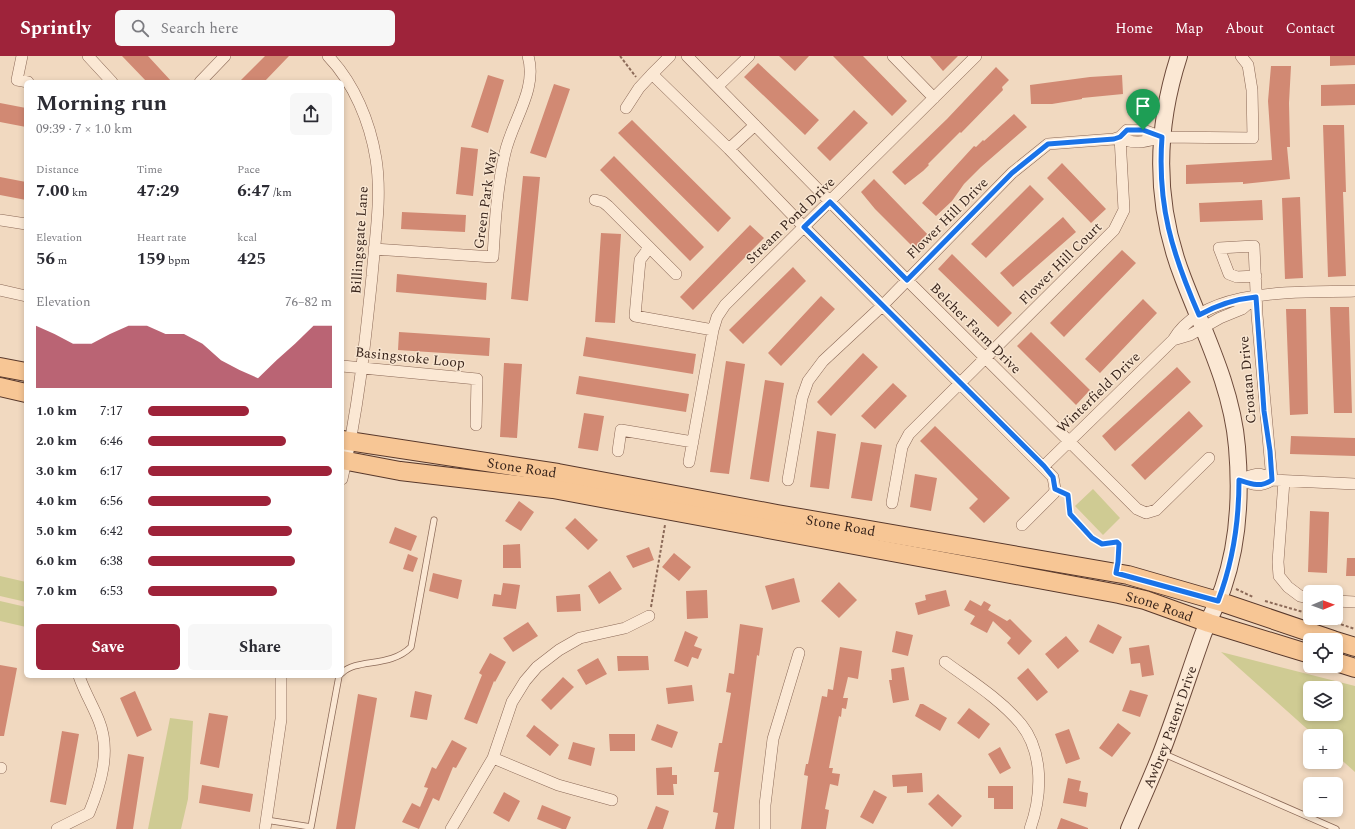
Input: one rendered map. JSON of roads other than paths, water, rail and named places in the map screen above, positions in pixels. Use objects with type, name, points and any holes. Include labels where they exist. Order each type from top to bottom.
[{"type":"main road","points":[[0,367],[24,372]]},
{"type":"main road","points":[[0,387],[24,393]]},
{"type":"main road","name":"Stone Road","points":[[346,441],[558,472],[777,514],[1116,573],[1218,601],[1312,633]]},
{"type":"main road","name":"Stone Road","points":[[344,461],[400,471],[553,489],[668,509],[1119,594],[1145,600],[1209,623],[1303,652]]},
{"type":"main road","points":[[1343,643],[1355,647]]},
{"type":"main road","points":[[1343,664],[1355,668]]},
{"type":"street","points":[[22,56],[17,80],[24,81]]},
{"type":"street","points":[[88,56],[110,80]]},
{"type":"street","points":[[202,80],[225,56]]},
{"type":"street","name":"Billingsgate Lane","points":[[328,56],[344,75],[366,118],[372,141],[378,181],[374,249],[362,369],[346,441],[344,461]]},
{"type":"street","name":"Green Park Way","points":[[374,249],[493,257],[495,213],[505,152],[529,88],[531,67],[528,56]]},
{"type":"street","points":[[626,108],[642,84],[670,56]]},
{"type":"street","name":"Belcher Farm Drive","points":[[687,56],[907,280],[1137,509],[1146,513],[1156,510],[1209,458]]},
{"type":"street","points":[[718,86],[749,56]]},
{"type":"street","points":[[893,56],[934,98]]},
{"type":"street","name":"Stream Pond Drive","points":[[689,462],[713,330],[717,317],[725,305],[976,56]]},
{"type":"street","name":"Awbrey Patent Drive","points":[[1129,829],[1161,753],[1202,637],[1218,601],[1232,554],[1239,509],[1237,446],[1231,410],[1221,373],[1183,278],[1167,226],[1161,186],[1163,119],[1180,56]]},
{"type":"street","name":"Flower Hill Drive","points":[[788,480],[802,398],[808,381],[823,361],[882,306],[1012,173],[1048,144],[1114,139],[1120,137],[1127,130],[1143,130],[1162,137],[1253,138],[1252,90],[1248,65],[1241,56]]},
{"type":"street","points":[[652,74],[729,149],[882,306],[1044,466],[1053,477],[1055,489],[1050,497],[1022,525]]},
{"type":"street","points":[[729,149],[755,125]]},
{"type":"street","name":"Flower Hill Court","points":[[892,503],[902,447],[909,434],[961,384],[1114,230],[1124,210],[1120,137]]},
{"type":"street","points":[[595,200],[603,202],[608,206],[676,274]]},
{"type":"street","points":[[0,220],[24,224]]},
{"type":"street","points":[[649,248],[640,260],[635,316],[713,330]]},
{"type":"street","name":"Croatan Drive","points":[[1256,276],[1256,297],[1264,411],[1270,451],[1272,480]]},
{"type":"street","points":[[0,290],[24,296]]},
{"type":"street","points":[[1256,297],[1355,291]]},
{"type":"street","name":"Winterfield Drive","points":[[1044,466],[1173,340],[1190,335],[1201,320],[1242,309],[1256,297]]},
{"type":"street","name":"Basingstoke Loop","points":[[344,366],[477,379],[476,425]]},
{"type":"street","points":[[618,451],[621,430],[693,442]]},
{"type":"street","points":[[1239,480],[1256,486],[1265,485],[1272,480],[1355,484]]},
{"type":"street","points":[[1284,481],[1278,562],[1279,576],[1288,588],[1303,597]]},
{"type":"street","points":[[1343,601],[1355,602]]},
{"type":"street","points":[[451,829],[493,758],[512,702],[525,681],[537,666],[559,650],[580,638],[625,628],[649,616]]},
{"type":"street","points":[[765,829],[765,805],[773,739],[799,653]]},
{"type":"street","points":[[945,662],[996,699],[1026,731],[1033,750],[1039,780],[1038,802],[1030,829]]},
{"type":"street","points":[[57,829],[89,813],[103,773],[105,743],[100,722],[80,678]]},
{"type":"street","points":[[266,824],[281,719],[280,678]]},
{"type":"street","points":[[493,758],[558,785],[612,800]]},
{"type":"lane","points":[[344,672],[355,666],[377,663],[400,656],[411,647],[434,520]]},
{"type":"lane","points":[[266,824],[311,827],[340,678]]},
{"type":"lane","points":[[1161,753],[1336,829]]}]
